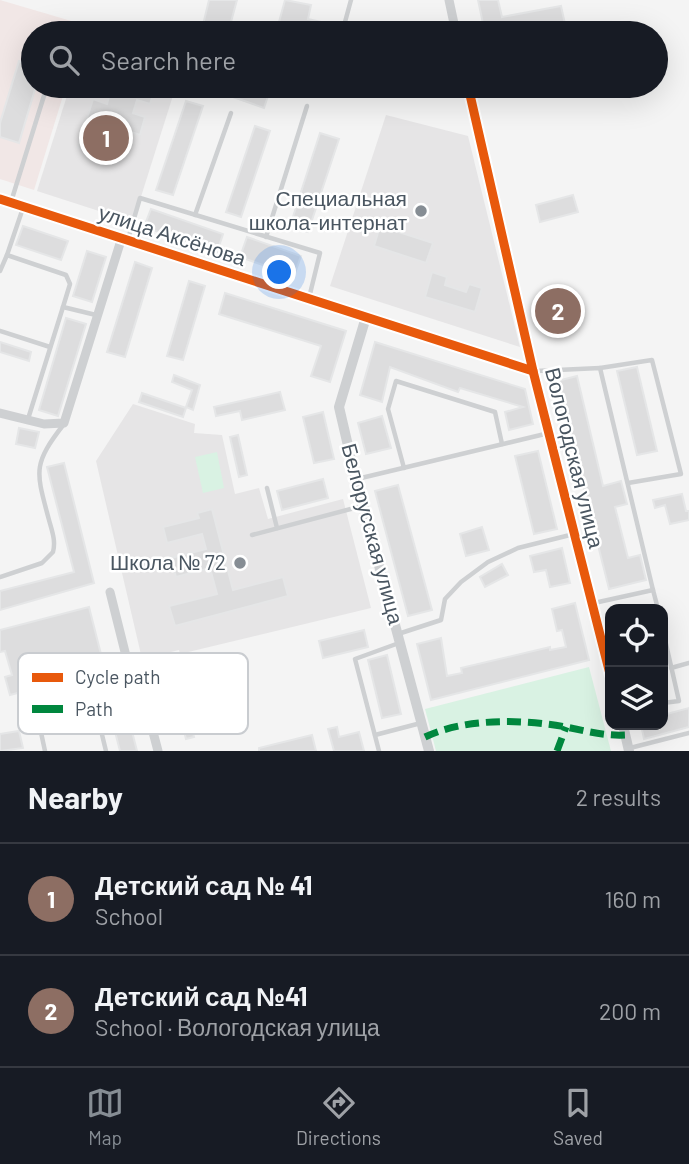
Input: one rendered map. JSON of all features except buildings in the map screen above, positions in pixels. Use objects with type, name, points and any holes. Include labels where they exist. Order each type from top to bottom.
[{"type":"street","points":[[449,0],[453,21]]},
{"type":"street","name":"Вологодская улица","points":[[471,98],[533,371],[608,667]]},
{"type":"street","name":"улица Аксёнова","points":[[5,201],[533,371]]},
{"type":"street","points":[[0,412],[44,424],[64,423],[125,238]]},
{"type":"street","name":"Белорусская улица","points":[[366,317],[340,407],[356,480],[429,751]]},
{"type":"street","points":[[110,592],[125,653]]},
{"type":"street","points":[[624,730],[629,750]]},
{"type":"street","points":[[154,734],[158,751]]},
{"type":"lane","points":[[345,21],[351,0]]},
{"type":"lane","points":[[5,201],[43,98]]},
{"type":"lane","points":[[266,237],[307,106]]},
{"type":"lane","points":[[195,215],[230,113]]},
{"type":"lane","points":[[125,238],[140,198],[320,253],[309,299]]},
{"type":"lane","points":[[0,271],[24,207]]},
{"type":"lane","points":[[6,255],[66,275],[70,284],[27,420]]},
{"type":"lane","points":[[63,307],[98,315]]},
{"type":"lane","points":[[0,331],[50,347]]},
{"type":"lane","points":[[533,371],[600,368],[652,360],[681,474]]},
{"type":"lane","points":[[600,368],[656,604]]},
{"type":"lane","points":[[404,468],[388,409],[396,381],[495,412],[502,444]]},
{"type":"lane","points":[[0,577],[41,563],[53,552],[54,540],[39,469],[41,454],[64,423]]},
{"type":"lane","points":[[356,480],[550,433]]},
{"type":"lane","points":[[628,483],[689,475]]},
{"type":"lane","points":[[267,488],[278,528]]},
{"type":"lane","points":[[252,535],[363,506]]},
{"type":"lane","points":[[379,751],[355,659],[441,620],[444,599],[488,562],[518,548],[575,534]]},
{"type":"lane","points":[[592,603],[653,590]]},
{"type":"lane","points":[[668,654],[679,701],[668,702]]},
{"type":"lane","points":[[671,668],[689,663]]},
{"type":"lane","points":[[375,735],[422,723]]},
{"type":"lane","points":[[629,750],[689,733]]},
{"type":"shaded area","points":[[0,0],[71,21],[21,21],[21,98],[62,98],[34,190],[0,179]]},
{"type":"shaded area","points":[[66,98],[172,98],[133,222],[37,191]]},
{"type":"shaded area","name":"Специальная школа-интернат","points":[[386,115],[468,136],[520,347],[330,286]]},
{"type":"shaded area","name":"Школа № 72","points":[[133,404],[195,424],[194,433],[222,435],[235,494],[259,488],[268,519],[343,499],[371,608],[184,653],[180,653],[179,650],[141,653],[96,461]]},
{"type":"green space","points":[[217,452],[224,488],[203,493],[195,457]]},
{"type":"green space","points":[[589,667],[611,751],[436,751],[425,709]]},
{"type":"marked path","points":[[425,737],[458,726],[494,722],[549,724],[602,734],[625,735]]},
{"type":"marked path","points":[[557,751],[566,727]]},
{"type":"cycle path","points":[[471,98],[533,371],[608,667]]},
{"type":"cycle path","points":[[0,199],[533,371]]},
{"type":"place","name":"Детский сад № 41","points":[[106,138]]},
{"type":"place","name":"Специальная школа-интернат","points":[[421,211]]},
{"type":"place","name":"Детский сад №41","points":[[558,311]]},
{"type":"place","name":"Школа № 72","points":[[240,563]]}]
